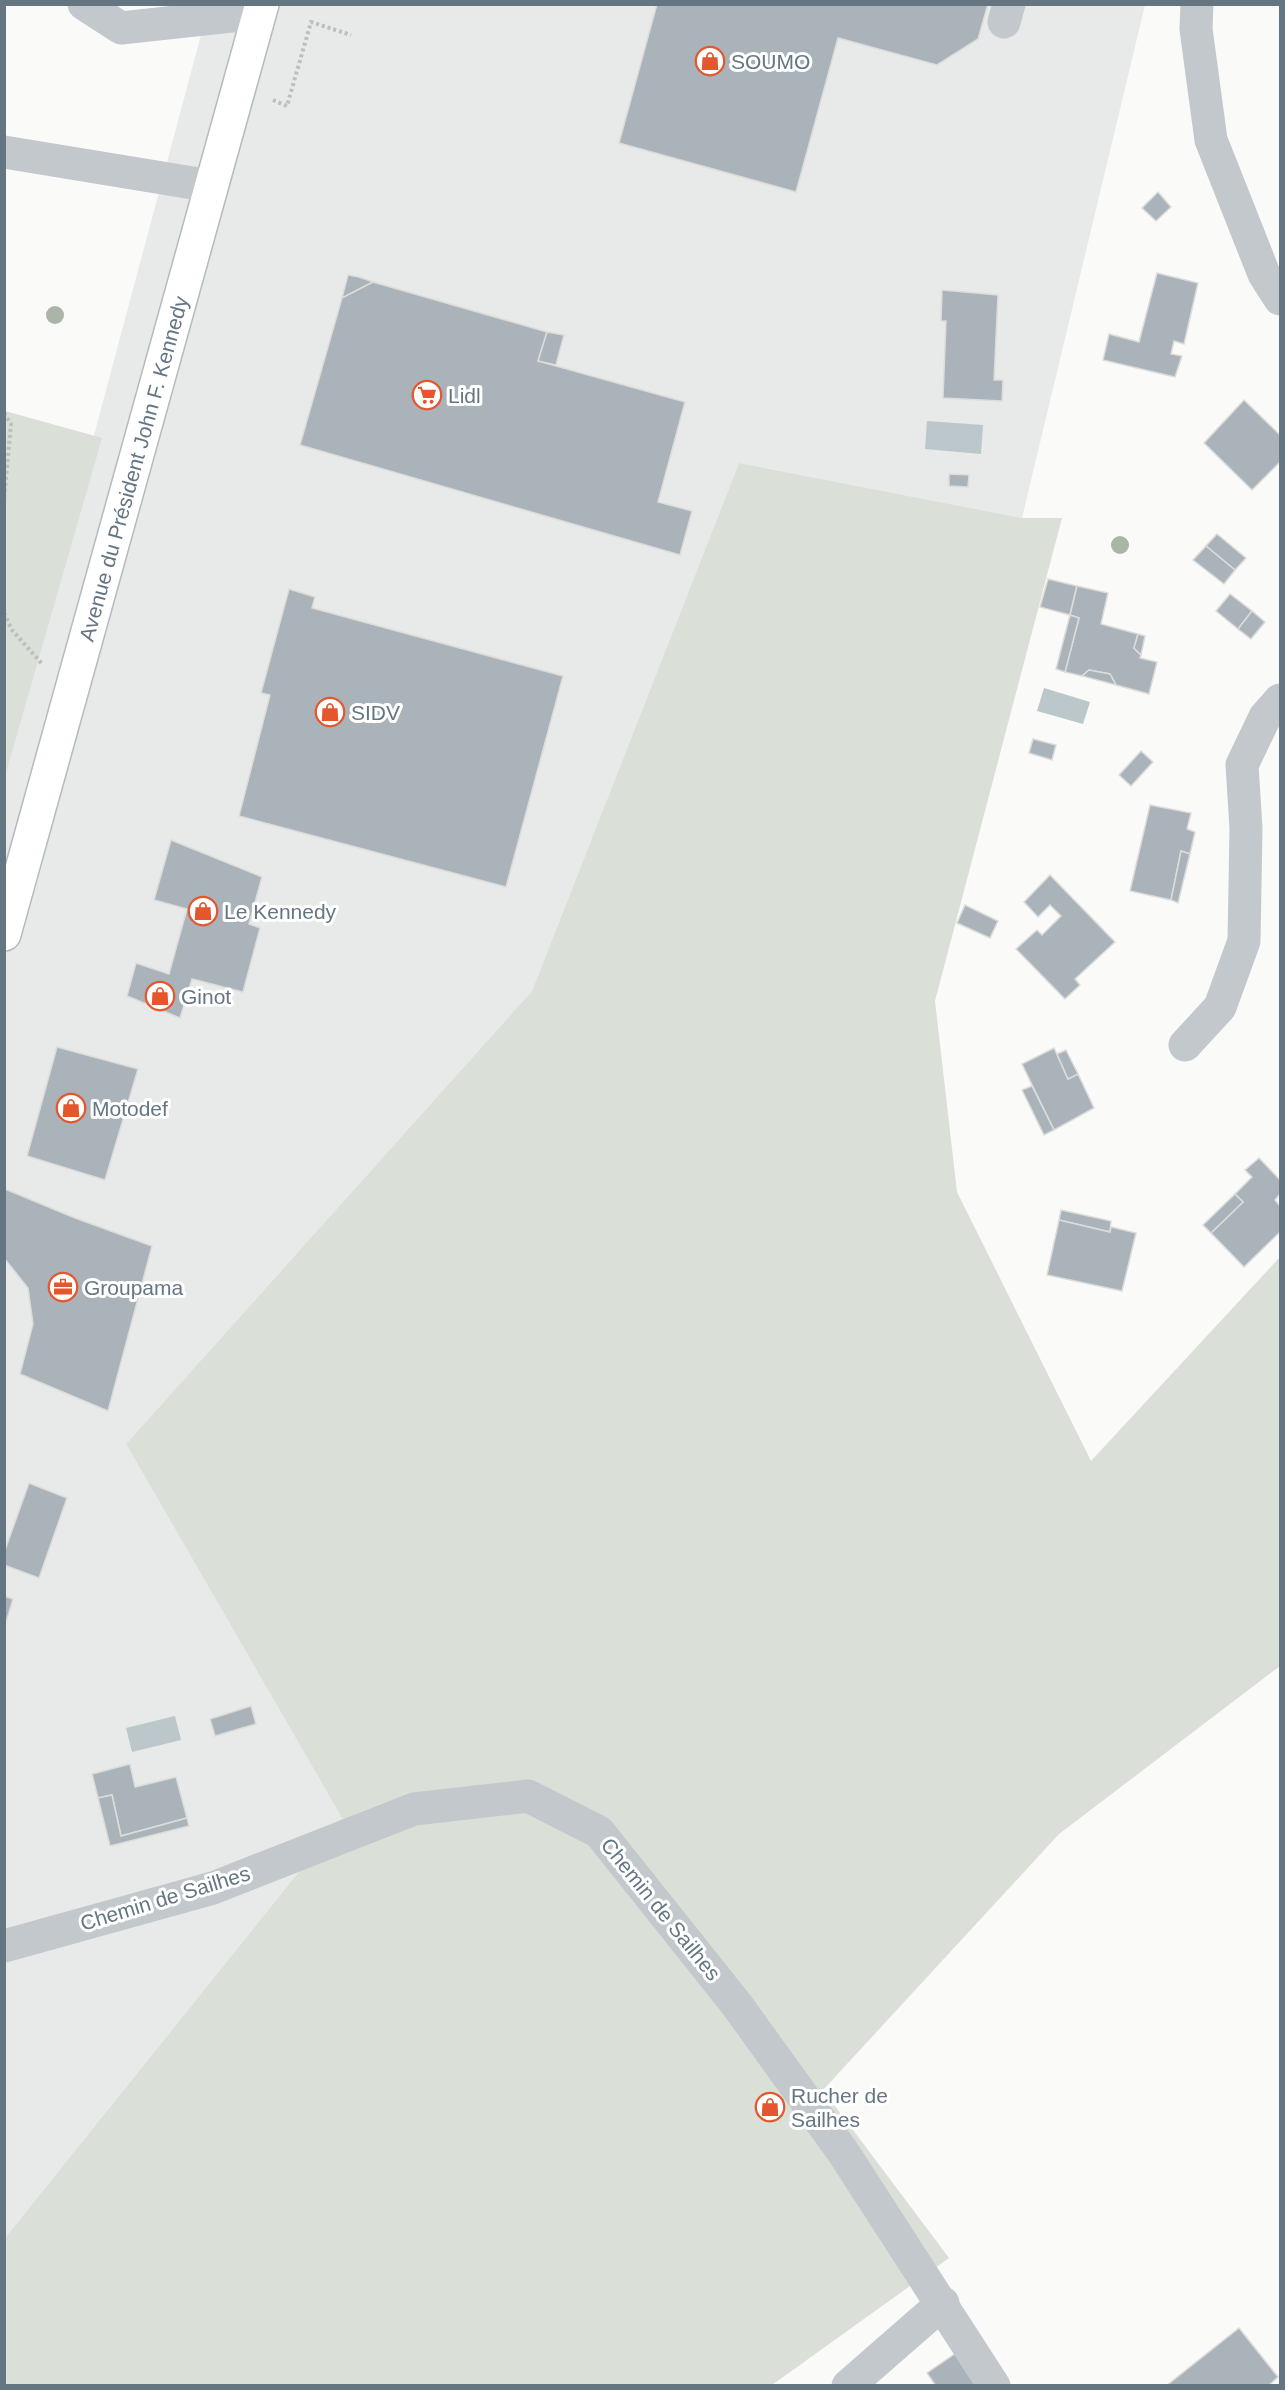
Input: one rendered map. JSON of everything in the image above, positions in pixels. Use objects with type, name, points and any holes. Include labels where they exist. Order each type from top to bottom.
[{"type":"main road","name":"Avenue du Président John F. Kennedy","points":[[4,934],[260,9]]},
{"type":"street","points":[[84,4],[121,28],[260,9]]},
{"type":"street","points":[[1197,4],[1196,29],[1211,140],[1264,274],[1281,299]]},
{"type":"street","points":[[4,152],[212,186]]},
{"type":"street","points":[[1185,1045],[1220,1007],[1244,941],[1246,828],[1242,765],[1265,717],[1281,700]]},
{"type":"street","name":"Chemin de Sailhes","points":[[4,1946],[213,1888],[414,1809],[528,1796],[599,1832],[737,2005],[843,2152],[994,2385]]},
{"type":"street","points":[[848,2385],[943,2303]]},
{"type":"path","points":[[272,100],[287,106],[311,22],[351,35]]},
{"type":"path","points":[[4,413],[11,424],[4,500]]},
{"type":"path","points":[[4,613],[12,630],[70,693]]},
{"type":"shaded area","points":[[209,5],[1145,5],[1022,518],[739,463],[532,991],[126,1444],[342,1818],[5,2238],[5,768]]},
{"type":"shaded area","points":[[4,411],[102,438],[5,776]]},
{"type":"shaded area","points":[[927,421],[983,425],[981,454],[925,449]]},
{"type":"shaded area","points":[[739,463],[1022,518],[1062,518],[935,1001],[957,1192],[1091,1461],[1280,1257],[1280,1666],[1059,1834],[823,2090],[949,2258],[772,2385],[5,2386],[5,2238],[342,1818],[126,1444],[532,991]]},
{"type":"shaded area","points":[[1044,688],[1090,702],[1083,724],[1037,711]]},
{"type":"shaded area","points":[[175,1716],[181,1740],[132,1752],[126,1728]]},
{"type":"building","points":[[657,4],[988,4],[978,39],[937,65],[838,38],[796,192],[619,143]]},
{"type":"building","points":[[1158,192],[1171,207],[1156,221],[1142,208]]},
{"type":"building","points":[[1157,273],[1198,283],[1184,344],[1174,341],[1171,354],[1182,356],[1175,377],[1103,360],[1109,334],[1139,342]]},
{"type":"building","points":[[348,275],[359,277],[373,282],[342,298]]},
{"type":"building","points":[[373,282],[547,332],[538,361],[685,402],[658,502],[692,511],[680,555],[300,445],[342,298]]},
{"type":"building","points":[[942,290],[998,295],[994,380],[1003,380],[1002,401],[943,398],[946,321],[941,321]]},
{"type":"building","points":[[547,332],[564,335],[556,365],[538,361]]},
{"type":"building","points":[[1244,400],[1280,435],[1280,462],[1252,490],[1204,443]]},
{"type":"building","points":[[949,474],[969,475],[968,487],[949,486]]},
{"type":"building","points":[[1217,534],[1246,558],[1235,570],[1206,546]]},
{"type":"building","points":[[1206,546],[1235,570],[1224,584],[1193,560]]},
{"type":"building","points":[[1048,579],[1077,586],[1070,615],[1040,607]]},
{"type":"building","points":[[1077,586],[1108,593],[1101,624],[1138,634],[1134,648],[1141,655],[1140,658],[1157,662],[1149,694],[1116,685],[1110,674],[1089,670],[1082,676],[1065,672],[1079,618],[1070,615]]},
{"type":"building","points":[[289,589],[315,597],[312,608],[563,676],[506,887],[239,816],[270,695],[261,693]]},
{"type":"building","points":[[1230,594],[1252,611],[1238,629],[1216,611]]},
{"type":"building","points":[[1252,611],[1265,622],[1251,639],[1238,629]]},
{"type":"building","points":[[1070,615],[1079,618],[1065,672],[1056,669]]},
{"type":"building","points":[[1138,634],[1145,636],[1141,655],[1134,648]]},
{"type":"building","points":[[1089,670],[1110,674],[1116,685],[1082,676]]},
{"type":"building","points":[[1033,739],[1056,745],[1052,760],[1029,753]]},
{"type":"building","points":[[1141,751],[1153,762],[1131,786],[1119,775]]},
{"type":"building","points":[[1150,805],[1191,813],[1187,829],[1195,832],[1190,854],[1181,851],[1171,900],[1130,891]]},
{"type":"building","points":[[171,840],[262,877],[249,924],[260,928],[243,992],[192,979],[180,1018],[127,996],[136,963],[169,974],[187,909],[154,900]]},
{"type":"building","points":[[1181,851],[1190,854],[1178,903],[1171,900]]},
{"type":"building","points":[[1050,875],[1115,942],[1075,979],[1080,985],[1065,999],[1016,949],[1037,930],[1042,935],[1061,916],[1050,905],[1038,917],[1024,902]]},
{"type":"building","points":[[965,905],[998,921],[990,938],[957,923]]},
{"type":"building","points":[[57,1047],[138,1069],[105,1180],[27,1156]]},
{"type":"building","points":[[1054,1048],[1068,1079],[1078,1074],[1094,1108],[1054,1130],[1022,1064]]},
{"type":"building","points":[[1066,1050],[1078,1074],[1068,1079],[1057,1054]]},
{"type":"building","points":[[1032,1086],[1054,1130],[1044,1135],[1022,1090]]},
{"type":"building","points":[[1259,1158],[1280,1180],[1280,1194],[1275,1200],[1280,1206],[1280,1232],[1244,1267],[1211,1233],[1243,1202],[1235,1194],[1252,1177],[1245,1170]]},
{"type":"building","points":[[5,1189],[152,1246],[108,1411],[20,1374],[33,1324],[28,1288],[4,1258]]},
{"type":"building","points":[[1235,1194],[1243,1202],[1211,1233],[1203,1225]]},
{"type":"building","points":[[1061,1210],[1111,1221],[1110,1232],[1059,1220]]},
{"type":"building","points":[[1059,1220],[1110,1232],[1111,1227],[1136,1233],[1122,1291],[1047,1275]]},
{"type":"building","points":[[29,1483],[67,1498],[39,1578],[4,1565],[4,1553]]},
{"type":"building","points":[[4,1596],[13,1599],[4,1629]]},
{"type":"building","points":[[251,1706],[256,1724],[215,1736],[210,1719]]},
{"type":"building","points":[[130,1764],[135,1787],[176,1777],[187,1818],[121,1836],[112,1795],[98,1798],[92,1774]]},
{"type":"building","points":[[112,1795],[121,1836],[187,1818],[189,1826],[110,1846],[98,1798]]},
{"type":"building","points":[[1239,2328],[1278,2377],[1268,2386],[1166,2386]]},
{"type":"building","points":[[959,2351],[981,2386],[936,2386],[927,2373]]},
{"type":"place","name":"SOUMO","points":[[710,61]]},
{"type":"place","name":"Lidl","points":[[427,395]]},
{"type":"place","name":"SIDV","points":[[330,712]]},
{"type":"place","name":"Le Kennedy","points":[[203,911]]},
{"type":"place","name":"Ginot","points":[[160,996]]},
{"type":"place","name":"Motodef","points":[[71,1108]]},
{"type":"place","name":"Groupama","points":[[63,1287]]},
{"type":"place","name":"Rucher de Sailhes","points":[[770,2107]]}]
